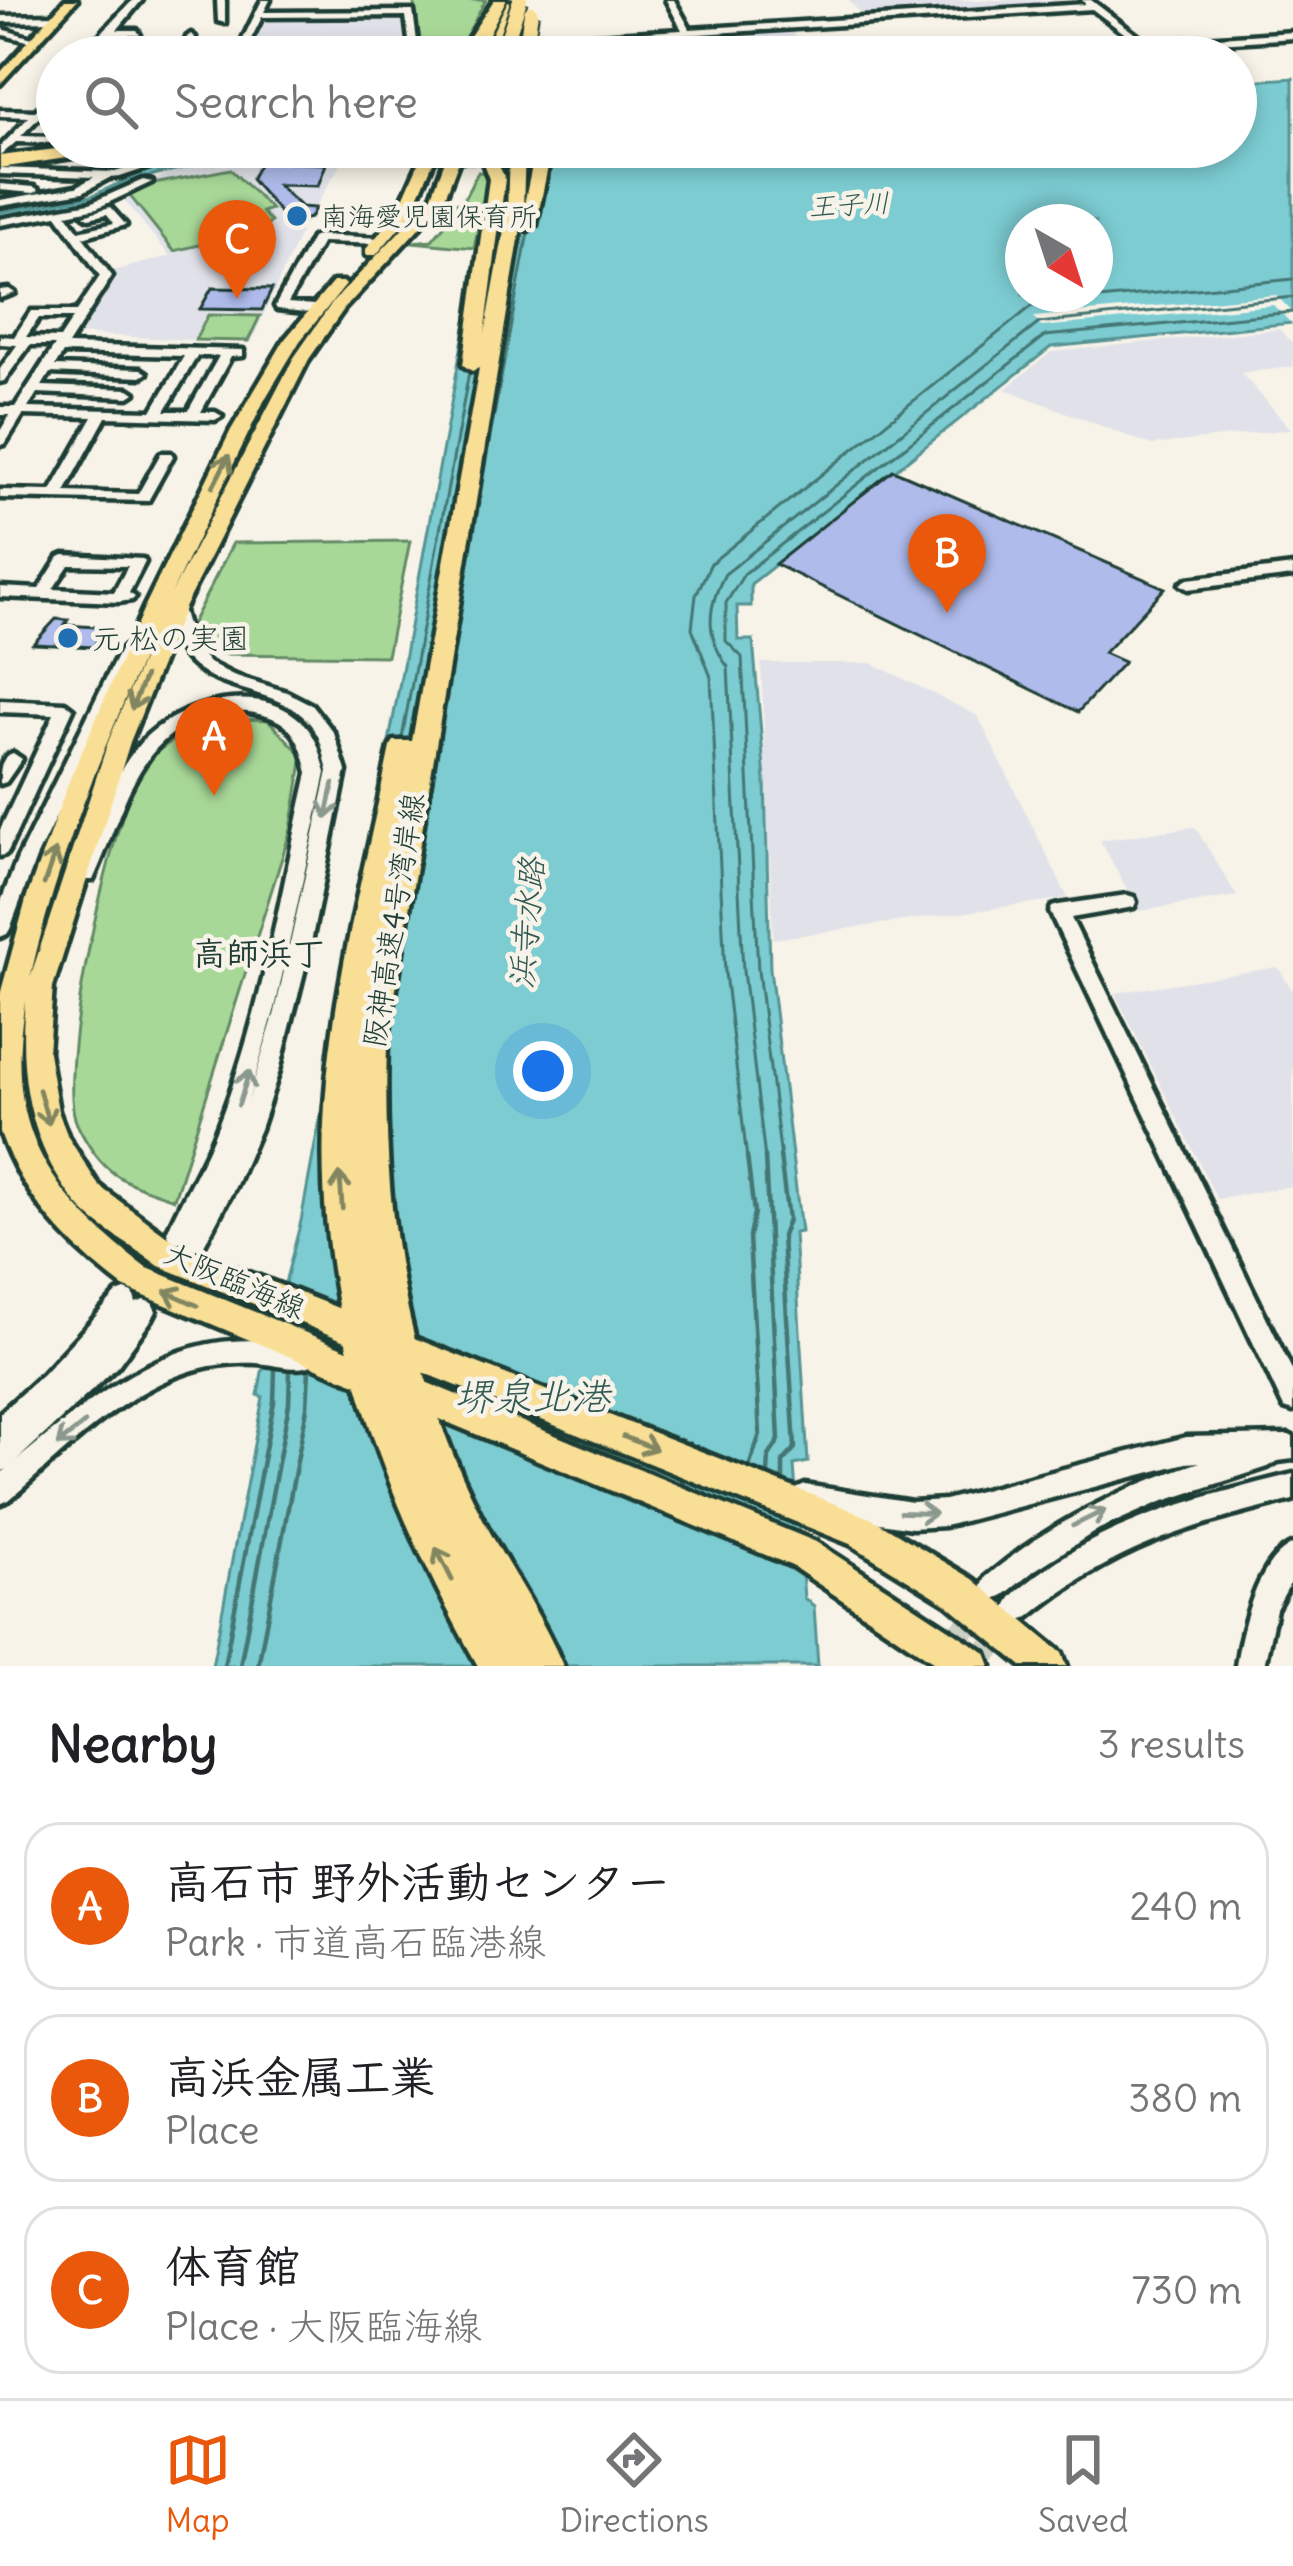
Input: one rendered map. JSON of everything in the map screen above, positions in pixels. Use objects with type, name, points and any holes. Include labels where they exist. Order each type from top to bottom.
[{"type":"highway","points":[[475,36],[500,0]]},
{"type":"highway","points":[[522,36],[523,0]]},
{"type":"highway","points":[[504,36],[523,0]]},
{"type":"highway","points":[[515,36],[523,0]]},
{"type":"highway","points":[[0,161],[36,154]]},
{"type":"highway","points":[[0,161],[36,156]]},
{"type":"highway","points":[[471,370],[497,179],[493,168]]},
{"type":"highway","name":"阪神高速4号湾岸線","points":[[501,1666],[440,1559],[381,1413],[351,1289],[340,1171],[340,1108],[354,1006],[506,168]]},
{"type":"highway","name":"阪神高速4号湾岸線","points":[[516,168],[515,215],[374,1025],[367,1162],[378,1276],[411,1401],[465,1531],[542,1666]]},
{"type":"highway","points":[[523,242],[529,168]]},
{"type":"highway","points":[[475,439],[539,168]]},
{"type":"main road","points":[[39,36],[71,0]]},
{"type":"main road","points":[[479,36],[500,0]]},
{"type":"main road","points":[[3,74],[35,40]]},
{"type":"main road","points":[[0,161],[36,150]]},
{"type":"main road","points":[[0,161],[36,157]]},
{"type":"main road","name":"大阪臨海線","points":[[436,168],[382,241],[314,309],[280,357],[169,596],[87,758],[22,946],[7,1018],[7,1103],[34,1179],[102,1253],[134,1276],[289,1348],[804,1554],[973,1666]]},
{"type":"main road","name":"大阪臨海線","points":[[444,168],[438,200],[338,306],[301,358],[169,596],[40,987],[34,1052],[44,1111],[56,1143],[89,1196],[170,1256],[762,1491],[802,1502],[943,1575],[1000,1618],[1049,1666]]},
{"type":"street","points":[[104,36],[138,0]]},
{"type":"street","points":[[221,0],[222,21]]},
{"type":"street","points":[[248,36],[266,0]]},
{"type":"street","points":[[307,14],[313,0]]},
{"type":"street","points":[[670,0],[688,32]]},
{"type":"street","points":[[655,36],[1090,3],[1132,36]]},
{"type":"street","points":[[239,16],[410,14],[413,36]]},
{"type":"street","points":[[35,40],[1,32],[0,23],[56,17]]},
{"type":"street","points":[[107,32],[137,32]]},
{"type":"street","points":[[1257,37],[1293,35]]},
{"type":"street","points":[[0,112],[36,114]]},
{"type":"street","points":[[36,117],[0,161],[34,172],[108,174],[144,168]]},
{"type":"street","points":[[14,139],[36,141]]},
{"type":"street","points":[[15,188],[34,172]]},
{"type":"street","points":[[0,203],[63,193],[108,174]]},
{"type":"street","points":[[63,216],[147,182]]},
{"type":"street","points":[[0,187],[63,193]]},
{"type":"street","points":[[0,222],[110,210],[122,224],[77,235]]},
{"type":"street","points":[[0,441],[106,276],[63,216]]},
{"type":"street","points":[[314,309],[280,306],[317,238],[382,241]]},
{"type":"street","points":[[0,378],[35,314],[81,315]]},
{"type":"street","points":[[0,340],[233,353],[193,415]]},
{"type":"street","points":[[55,496],[110,413],[129,393],[152,352]]},
{"type":"street","points":[[157,415],[192,352]]},
{"type":"street","points":[[47,369],[141,373]]},
{"type":"street","points":[[34,389],[129,393]]},
{"type":"street","points":[[0,411],[215,416]]},
{"type":"street","points":[[0,494],[143,498],[166,456]]},
{"type":"street","points":[[0,592],[44,594],[124,597],[138,562],[64,560],[44,594]]},
{"type":"street","points":[[1188,584],[1293,571]]},
{"type":"street","points":[[0,929],[27,858],[111,681],[169,596]]},
{"type":"street","points":[[40,987],[125,781],[150,743],[178,722],[238,704],[281,713],[304,732],[314,746],[316,772],[277,968],[238,1106],[186,1235],[235,1169],[269,1081],[337,771],[329,734],[312,712],[213,673],[187,656],[179,643],[169,596]]},
{"type":"street","points":[[0,706],[65,710],[7,809],[0,849]]},
{"type":"street","points":[[0,778],[14,759]]},
{"type":"street","points":[[1127,902],[1059,912],[1293,1399]]},
{"type":"street","points":[[0,1430],[134,1306],[108,1359],[0,1460]]},
{"type":"street","points":[[0,1491],[135,1382],[171,1362],[200,1352],[289,1348]]},
{"type":"street","points":[[802,1502],[912,1515],[945,1513],[1186,1450],[1291,1447]]},
{"type":"street","points":[[995,1586],[1070,1527],[1128,1499],[1291,1447]]},
{"type":"street","points":[[1018,1607],[1092,1550],[1167,1520],[1293,1486]]},
{"type":"street","points":[[1250,1666],[1254,1625],[1277,1575],[1293,1557]]},
{"type":"shaded area","points":[[849,0],[1072,0],[863,17]]},
{"type":"shaded area","points":[[409,16],[409,36],[251,36],[262,17]]},
{"type":"shaded area","points":[[790,29],[795,36],[688,36]]},
{"type":"shaded area","points":[[338,168],[303,227],[251,343],[75,334],[109,272],[170,256],[121,197],[176,170]]},
{"type":"shaded area","points":[[1279,329],[1293,344],[1293,367],[1241,373],[1291,429],[1151,445],[1005,389],[1051,352]]},
{"type":"shaded area","points":[[761,663],[872,663],[978,716],[1068,898],[773,939]]},
{"type":"shaded area","points":[[1195,827],[1237,896],[1139,911],[1100,840]]},
{"type":"shaded area","points":[[1278,967],[1293,991],[1293,1186],[1217,1199],[1115,993]]},
{"type":"green space","points":[[414,0],[486,0],[466,36],[417,36]]},
{"type":"green space","points":[[230,169],[271,209],[262,212],[271,222],[263,230],[174,251],[130,196],[149,185]]},
{"type":"green space","points":[[478,172],[489,173],[474,248],[412,242],[432,240],[461,205],[442,207],[463,201]]},
{"type":"green space","points":[[208,315],[260,316],[248,341],[195,340]]},
{"type":"green space","points":[[410,541],[387,656],[217,654],[192,623],[233,543]]},
{"type":"green space","points":[[212,718],[268,720],[303,756],[291,829],[174,1199],[116,1175],[86,1141],[72,1096],[73,1054],[90,944],[131,792],[150,758]]},
{"type":"water","name":"堺泉北港","points":[[1293,78],[1293,323],[1051,347],[751,584],[751,606],[737,606],[738,640],[753,640],[765,780],[770,969],[801,1232],[794,1233],[808,1462],[794,1465],[804,1598],[814,1606],[818,1666],[212,1666],[263,1397],[258,1395],[301,1221],[494,168],[1257,168],[1257,81]]},
{"type":"water","name":"堺泉北港","points":[[153,168],[184,168],[153,175],[103,200],[0,219],[0,212],[91,196]]},
{"type":"pier","points":[[1276,295],[1293,313],[1293,325],[1273,305],[1041,327],[1034,317]]},
{"type":"building","points":[[257,168],[325,168],[318,186],[278,185],[301,207],[315,208],[310,218],[291,223],[251,179]]},
{"type":"building","points":[[212,288],[272,289],[262,310],[200,309]]},
{"type":"building","points":[[893,470],[1165,588],[1104,653],[1124,662],[1078,712],[775,564]]},
{"type":"building","name":"元 松の実園","points":[[56,619],[68,620],[65,625],[96,627],[101,632],[94,647],[33,644]]},
{"type":"tunnel","points":[[125,1301],[170,1244]]},
{"type":"tunnel","points":[[939,1666],[980,1605]]},
{"type":"tunnel","points":[[977,1666],[1005,1626]]},
{"type":"place","name":"南海愛児園保育所","points":[[297,216]]},
{"type":"place","name":"体育館","points":[[237,299]]},
{"type":"place","name":"高浜金属工業","points":[[947,613]]},
{"type":"place","name":"元 松の実園","points":[[68,638]]},
{"type":"place","name":"高石市 野外活動センター","points":[[214,796]]},
{"type":"district","name":"高師浜丁","points":[[259,953]]},
{"type":"water label","name":"王子川","points":[[849,204]]},
{"type":"water label","name":"浜寺水路","points":[[526,923]]}]
